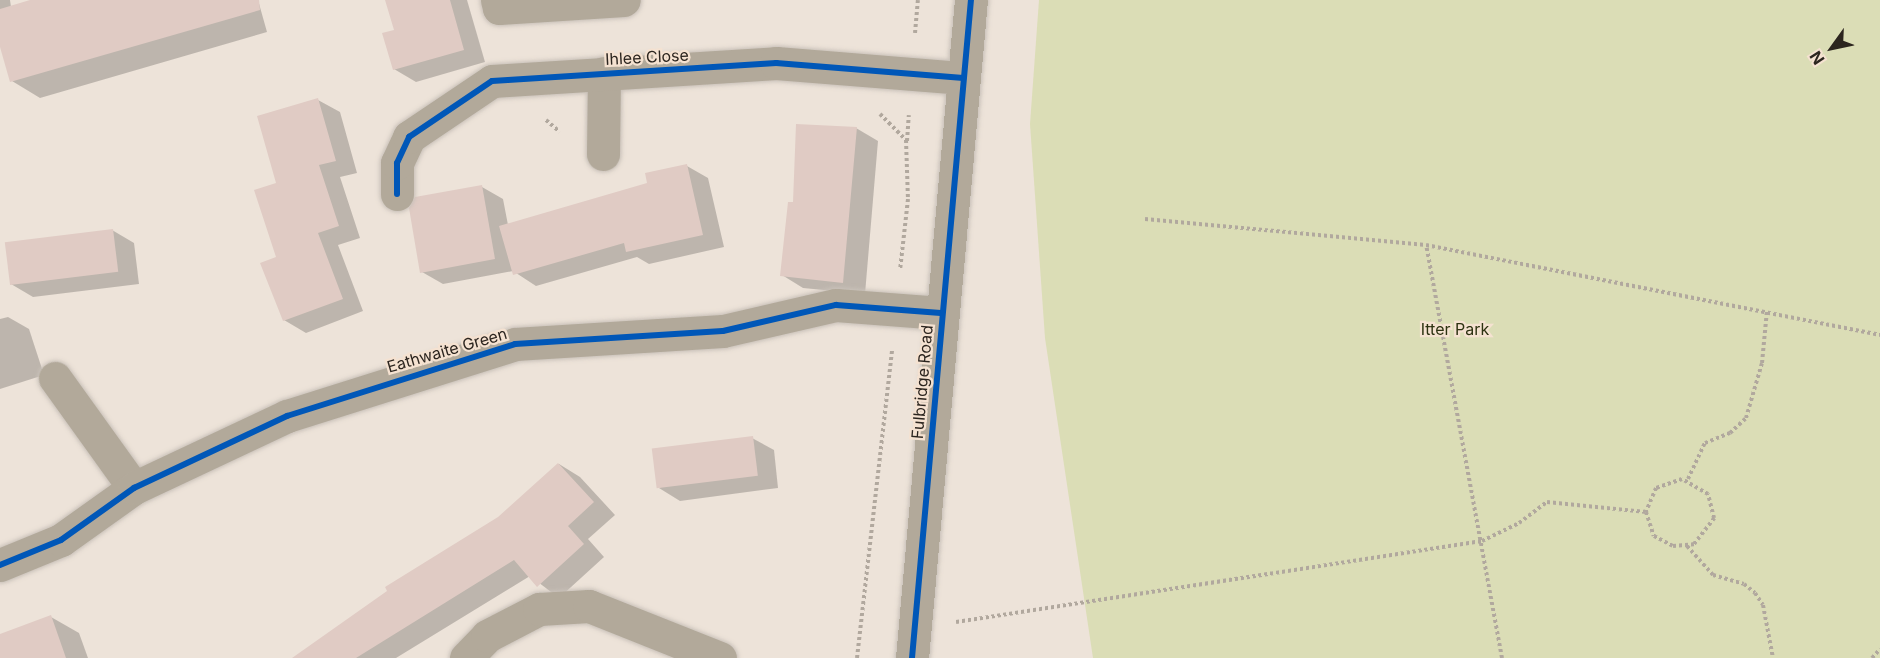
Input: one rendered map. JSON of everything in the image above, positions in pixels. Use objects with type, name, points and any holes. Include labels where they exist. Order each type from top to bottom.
[{"type":"street","points":[[497,0],[499,8],[624,0]]},
{"type":"street","name":"Fulbridge Road","points":[[912,658],[941,314],[971,0]]},
{"type":"street","name":"Ihlee Close","points":[[397,194],[397,163],[409,137],[465,95],[492,81],[776,63],[963,78]]},
{"type":"street","name":"Ihlee Close","points":[[603,154],[604,73]]},
{"type":"street","name":"Eathwaite Green","points":[[0,566],[61,540],[134,488],[286,416],[514,344],[723,331],[837,305],[941,314]]},
{"type":"street","points":[[55,378],[134,488]]},
{"type":"street","points":[[466,658],[487,636],[539,609],[589,606],[720,658]]},
{"type":"path","points":[[857,658],[875,532],[908,199],[906,140],[877,111]]},
{"type":"path","points":[[536,112],[560,130],[572,157],[603,154]]},
{"type":"path","points":[[1145,219],[1426,245],[1767,309],[1880,335]]},
{"type":"path","points":[[1426,245],[1502,658]]},
{"type":"path","points":[[1688,479],[1705,443],[1730,433],[1746,418],[1762,363],[1767,309]]},
{"type":"path","points":[[1688,479],[1708,494],[1714,510],[1707,533],[1687,546],[1673,546],[1654,536],[1646,512],[1662,483],[1688,479]]},
{"type":"path","points":[[949,623],[1482,541],[1519,523],[1547,502],[1646,512]]},
{"type":"path","points":[[1687,546],[1713,575],[1744,584],[1755,593],[1763,606],[1773,658]]},
{"type":"path","points":[[1872,658],[1880,649]]},
{"type":"green space","name":"Itter Park","points":[[1039,0],[1880,0],[1880,658],[1093,658],[1045,338],[1030,124]]},
{"type":"building","points":[[30,0],[259,0],[260,10],[10,82],[0,47],[0,9]]},
{"type":"building","points":[[385,0],[450,0],[464,50],[393,70],[382,33],[394,30]]},
{"type":"building","points":[[318,98],[336,161],[319,165],[339,226],[318,233],[343,299],[283,321],[260,263],[276,257],[254,190],[276,183],[257,116]]},
{"type":"building","points":[[796,124],[857,127],[843,283],[780,276],[788,202],[793,202]]},
{"type":"building","points":[[687,164],[703,235],[626,252],[624,243],[513,275],[499,226],[647,183],[645,173]]},
{"type":"building","points":[[482,185],[495,259],[420,273],[409,208],[415,197]]},
{"type":"building","points":[[113,229],[118,272],[10,285],[5,242]]},
{"type":"building","points":[[753,436],[758,476],[657,488],[652,448]]},
{"type":"building","points":[[558,463],[594,502],[568,526],[584,544],[537,587],[514,560],[356,658],[292,658],[387,591],[385,587],[498,517]]},
{"type":"building","points":[[51,615],[66,658],[0,658],[0,634]]},
{"type":"cycle path","points":[[912,658],[971,0]]},
{"type":"cycle path","points":[[397,194],[397,163],[409,137],[492,81],[776,63],[963,78]]},
{"type":"cycle path","points":[[0,565],[61,540],[134,488],[287,416],[515,344],[723,331],[836,305],[941,313]]}]
